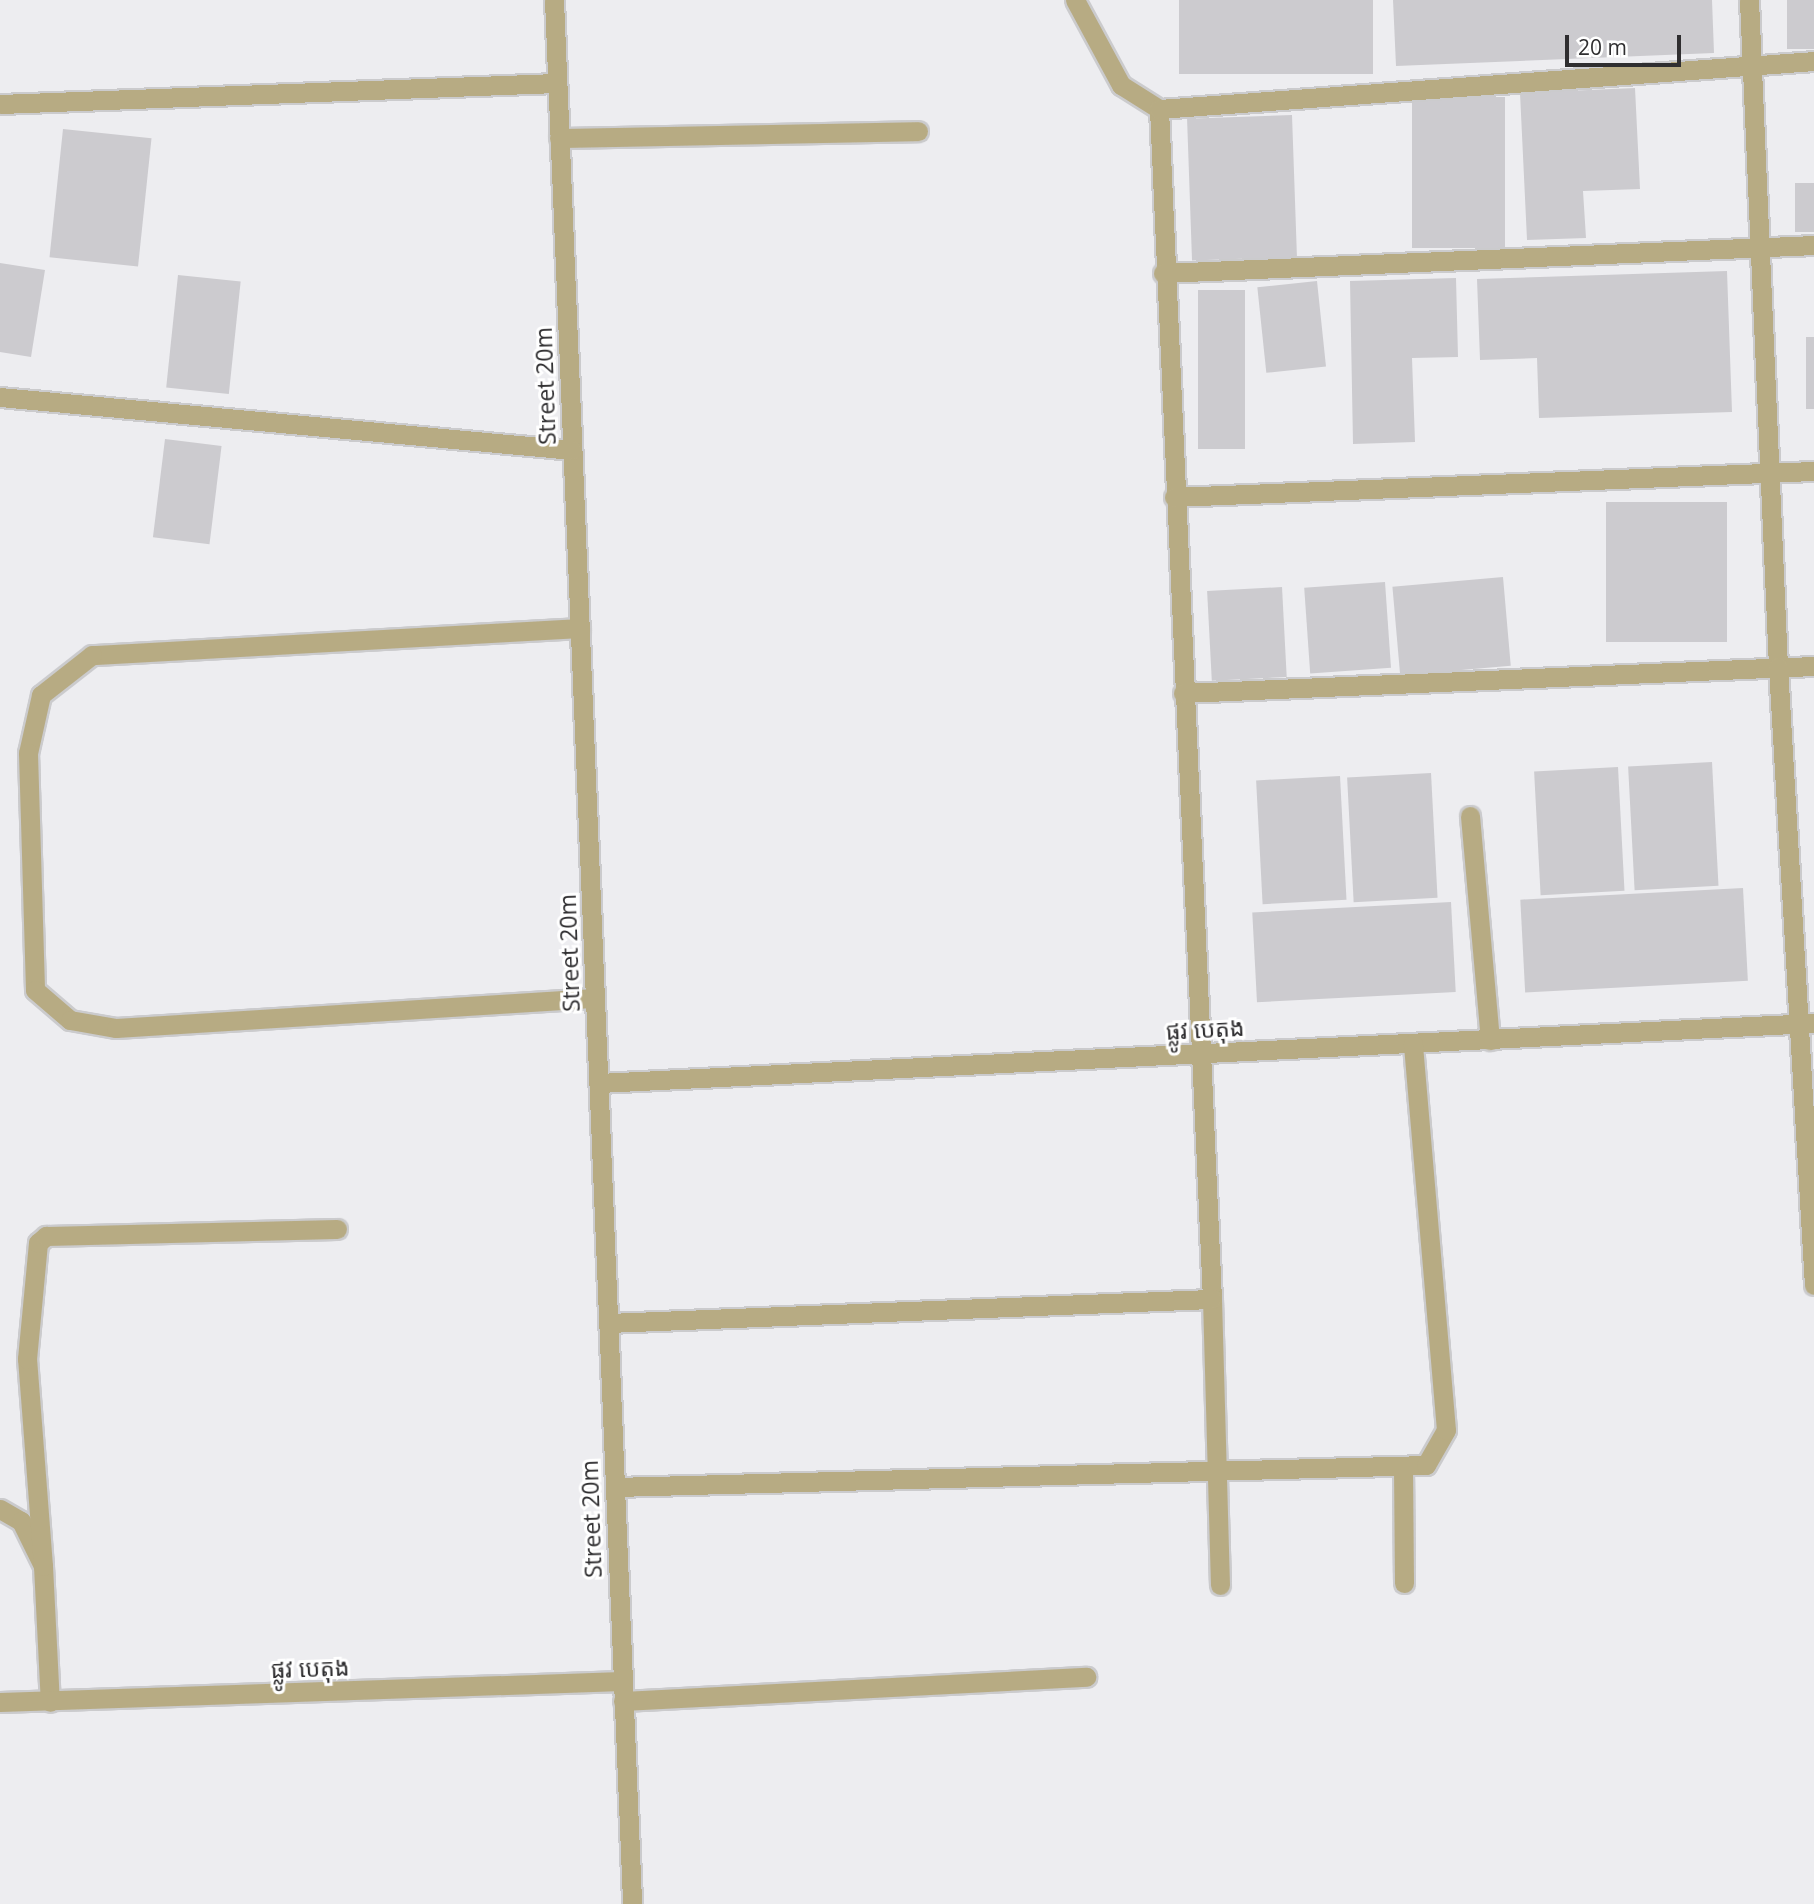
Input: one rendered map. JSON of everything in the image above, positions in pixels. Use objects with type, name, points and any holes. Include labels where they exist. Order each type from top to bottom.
[{"type":"street","name":"Street 20m","points":[[554,0],[632,1904]]},
{"type":"street","points":[[1075,0],[1121,85],[1159,109],[1814,61]]},
{"type":"street","points":[[1749,0],[1778,667],[1806,1024],[1814,1285]]},
{"type":"street","points":[[0,104],[557,83]]},
{"type":"street","points":[[1159,109],[1163,273],[1212,1299],[1220,1585]]},
{"type":"street","points":[[559,138],[918,131]]},
{"type":"street","points":[[1163,273],[1814,245]]},
{"type":"street","points":[[0,397],[572,450]]},
{"type":"street","points":[[1174,498],[1814,471]]},
{"type":"street","points":[[580,628],[92,655],[41,695],[28,753],[35,990],[70,1020],[116,1028],[595,998]]},
{"type":"street","points":[[1183,693],[1814,666]]},
{"type":"street","points":[[1470,816],[1490,1040]]},
{"type":"street","name":"ផ្លូវ បេតុង","points":[[599,1083],[1806,1024]]},
{"type":"street","points":[[615,1487],[1215,1468],[1403,1468],[1426,1465],[1446,1430],[1413,1043]]},
{"type":"street","points":[[50,1702],[43,1566],[27,1359],[38,1243],[46,1236],[337,1229]]},
{"type":"street","points":[[608,1323],[1212,1299]]},
{"type":"street","points":[[1403,1468],[1404,1583]]},
{"type":"street","points":[[0,1510],[21,1521],[43,1566]]},
{"type":"street","name":"ផ្លូវ បេតុង","points":[[0,1702],[623,1691],[1086,1677]]},
{"type":"building","points":[[1179,0],[1373,0],[1373,74],[1179,74]]},
{"type":"building","points":[[1393,0],[1712,0],[1714,53],[1396,66]]},
{"type":"building","points":[[1787,0],[1814,0],[1814,49],[1787,49]]},
{"type":"building","points":[[1635,88],[1640,189],[1583,191],[1586,238],[1527,240],[1520,93]]},
{"type":"building","points":[[1412,97],[1505,97],[1505,248],[1412,248]]},
{"type":"building","points":[[1292,115],[1297,257],[1192,261],[1187,119]]},
{"type":"building","points":[[63,129],[152,138],[138,267],[50,257]]},
{"type":"building","points":[[1795,183],[1814,183],[1814,232],[1795,232]]},
{"type":"building","points":[[0,263],[45,270],[31,357],[0,352]]},
{"type":"building","points":[[1727,271],[1732,412],[1539,418],[1537,358],[1480,360],[1477,279]]},
{"type":"building","points":[[178,275],[241,282],[229,394],[166,387]]},
{"type":"building","points":[[1456,278],[1458,357],[1412,358],[1415,442],[1353,444],[1350,281]]},
{"type":"building","points":[[1317,281],[1326,367],[1266,373],[1257,287]]},
{"type":"building","points":[[1198,290],[1245,290],[1245,449],[1198,449]]},
{"type":"building","points":[[1806,337],[1814,337],[1814,409],[1806,409]]},
{"type":"building","points":[[165,439],[222,446],[210,544],[153,537]]},
{"type":"building","points":[[1606,502],[1727,502],[1727,642],[1606,642]]},
{"type":"building","points":[[1503,577],[1511,666],[1400,675],[1392,587]]},
{"type":"building","points":[[1385,582],[1391,668],[1310,673],[1304,588]]},
{"type":"building","points":[[1282,587],[1287,677],[1212,681],[1207,591]]},
{"type":"building","points":[[1712,762],[1718,886],[1635,890],[1628,766]]},
{"type":"building","points":[[1618,767],[1624,891],[1541,895],[1534,771]]},
{"type":"building","points":[[1431,773],[1438,898],[1354,902],[1347,777]]},
{"type":"building","points":[[1340,776],[1346,900],[1263,904],[1256,780]]},
{"type":"building","points":[[1743,888],[1748,981],[1525,993],[1520,900]]},
{"type":"building","points":[[1451,902],[1456,992],[1257,1002],[1252,912]]}]
